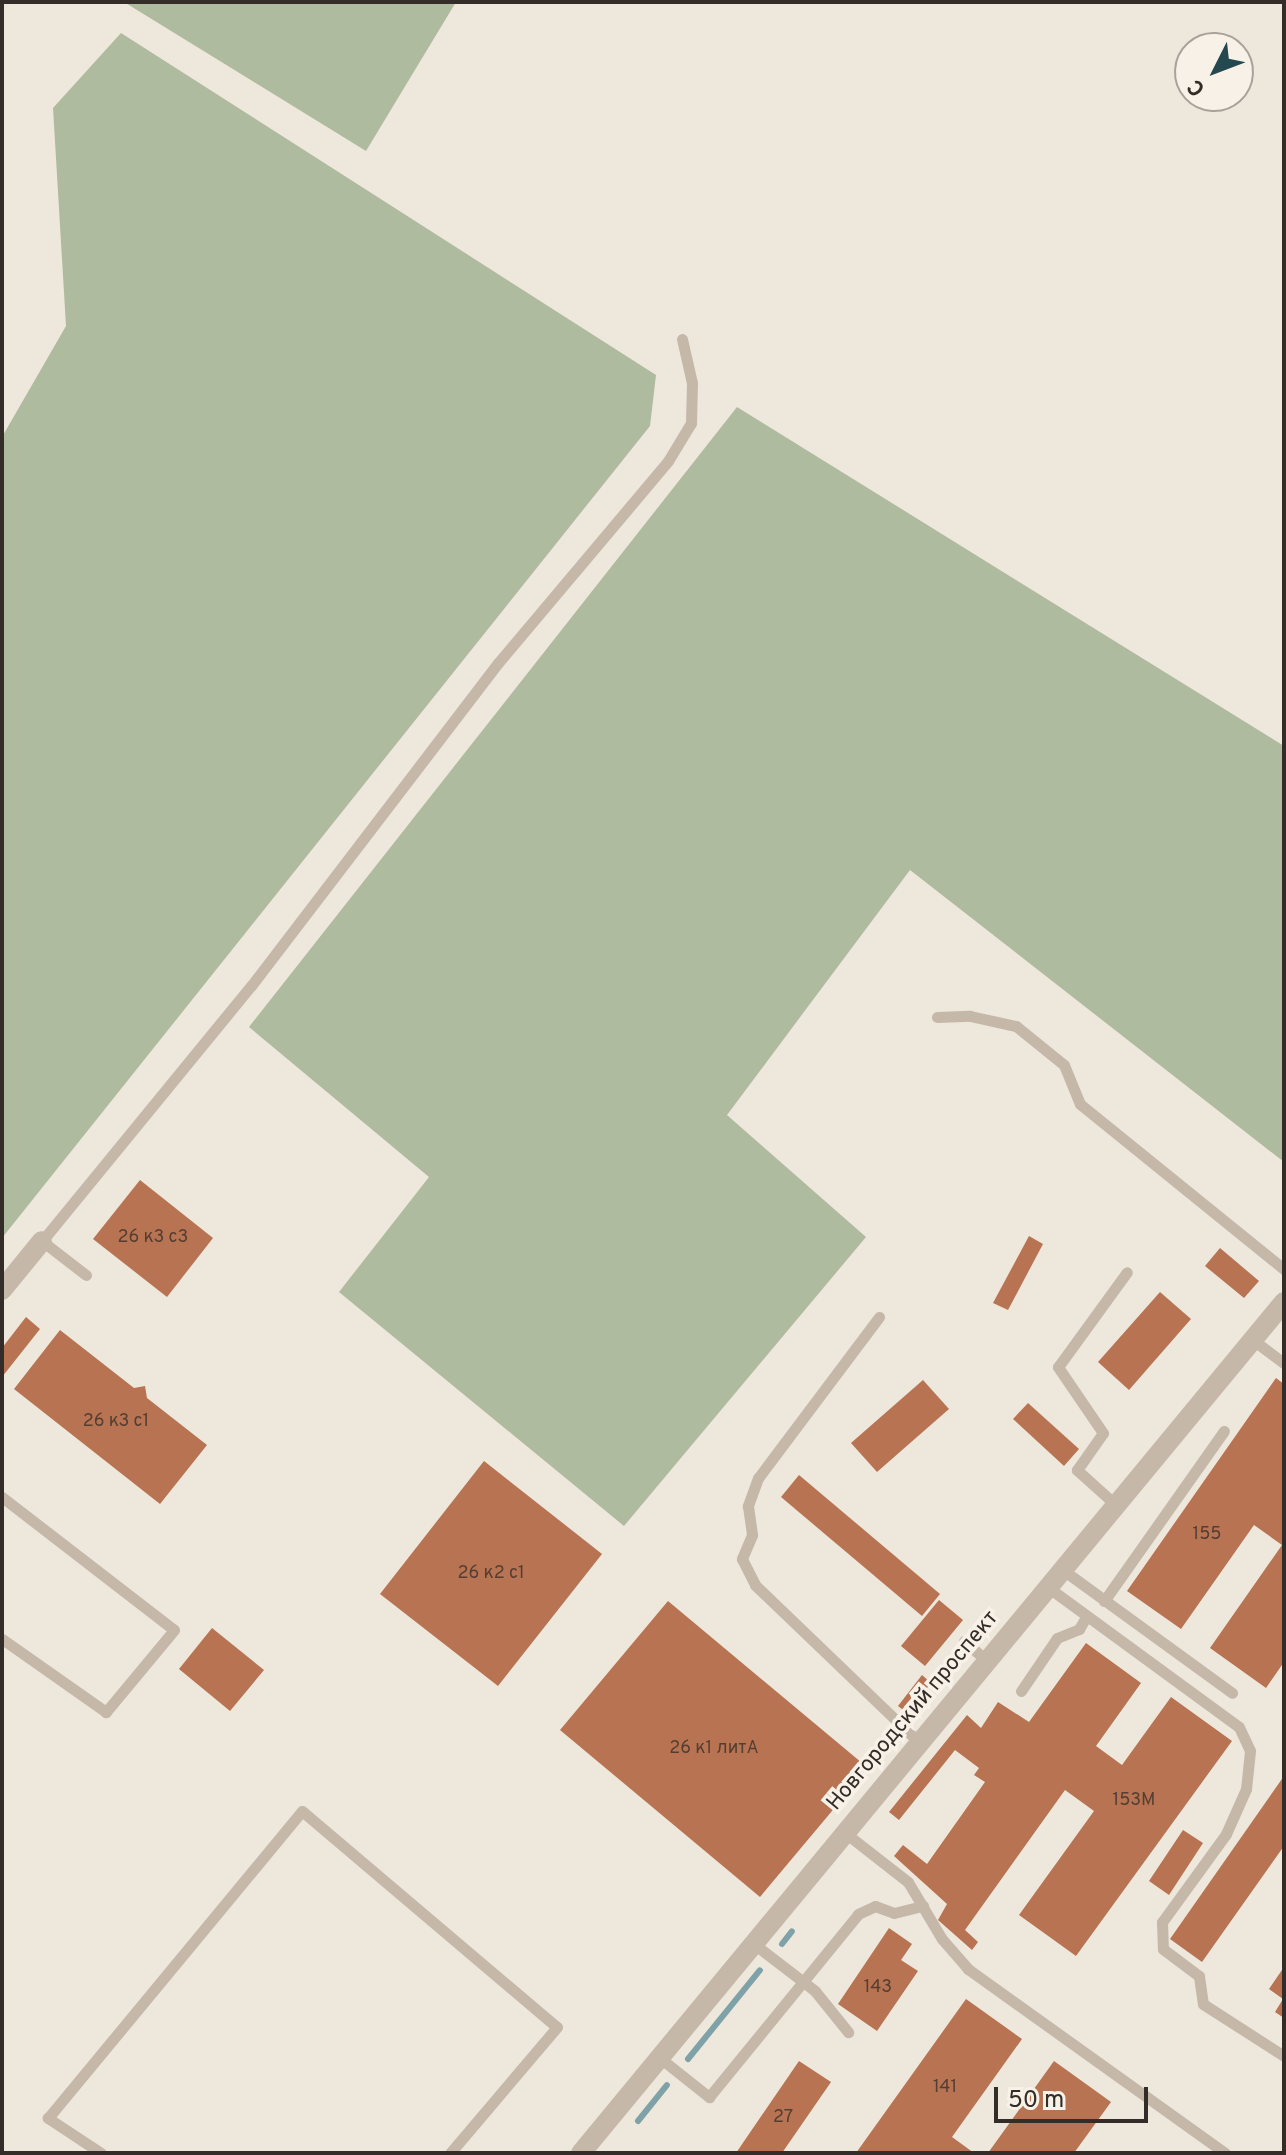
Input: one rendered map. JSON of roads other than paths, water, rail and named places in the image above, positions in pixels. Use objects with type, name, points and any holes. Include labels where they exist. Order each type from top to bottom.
[{"type":"street","points":[[2,1290],[42,1241]]},
{"type":"street","name":"Новгородский проспект","points":[[581,2153],[1284,1302]]},
{"type":"lane","points":[[86,1275],[42,1241],[251,986],[498,663],[668,461],[691,423],[692,383],[682,339]]},
{"type":"lane","points":[[937,1017],[970,1016],[1016,1026],[1064,1065],[1080,1104],[1284,1269]]},
{"type":"lane","points":[[1117,1506],[1077,1470],[1103,1433],[1058,1367],[1127,1272]]},
{"type":"lane","points":[[879,1317],[758,1478],[748,1506],[752,1535],[742,1559],[755,1585],[919,1742]]},
{"type":"lane","points":[[1253,1340],[1284,1363]]},
{"type":"lane","points":[[1104,1601],[1224,1431]]},
{"type":"lane","points":[[2,1497],[174,1630],[106,1712],[2,1639]]},
{"type":"lane","points":[[1063,1570],[1232,1693]]},
{"type":"lane","points":[[1049,1588],[1239,1727],[1250,1751],[1246,1789],[1226,1834],[1162,1922],[1163,1949],[1199,1976],[1203,2004],[1284,2056]]},
{"type":"lane","points":[[1021,1691],[1057,1638],[1079,1629],[1086,1617]]},
{"type":"lane","points":[[964,1641],[987,1661]]},
{"type":"lane","points":[[101,2153],[48,2118],[302,1811],[557,2027],[450,2153]]},
{"type":"lane","points":[[844,1831],[908,1882],[968,1969],[1225,2153]]},
{"type":"lane","points":[[660,2058],[709,2097],[858,1914],[875,1906],[894,1913],[923,1906]]},
{"type":"lane","points":[[754,1944],[803,1981],[848,2032]]},
{"type":"waterway","points":[[782,1944],[792,1931]]},
{"type":"waterway","points":[[688,2059],[760,1970]]},
{"type":"waterway","points":[[638,2121],[667,2085]]}]
